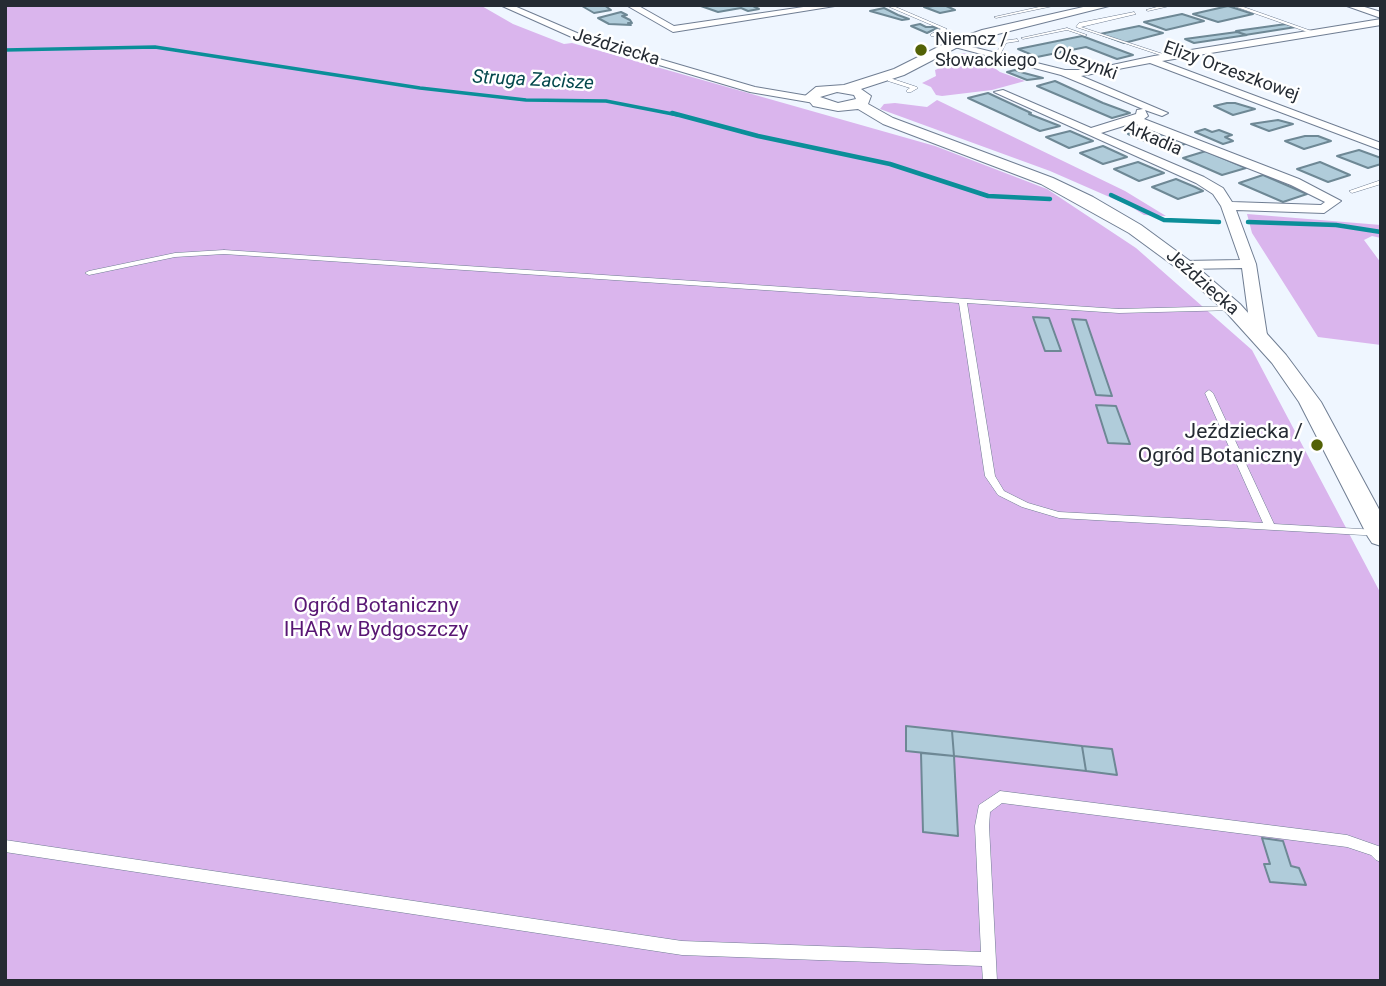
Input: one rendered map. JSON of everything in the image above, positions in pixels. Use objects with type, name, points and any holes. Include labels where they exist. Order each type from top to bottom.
[{"type":"street","name":"Jeździecka","points":[[504,5],[588,41],[764,92],[815,96]]},
{"type":"street","points":[[631,5],[673,29],[838,5]]},
{"type":"street","points":[[815,96],[840,107],[860,99],[895,76],[952,45],[1010,25],[1108,5]]},
{"type":"street","points":[[1348,5],[1381,15]]},
{"type":"street","points":[[1151,60],[1381,22]]},
{"type":"street","name":"Olszynki","points":[[952,45],[1067,78],[1163,113]]},
{"type":"street","name":"Elizy Orzeszkowej","points":[[1067,78],[1151,60],[1381,147]]},
{"type":"street","points":[[815,96],[895,76]]},
{"type":"street","points":[[1067,78],[1140,112],[1142,116],[1091,132]]},
{"type":"street","name":"Jeździecka","points":[[846,89],[875,115],[1046,181],[1087,201],[1135,229],[1184,265],[1259,335],[1310,402],[1373,507],[1380,535]]},
{"type":"street","name":"Arkadia","points":[[999,92],[1200,180],[1218,191],[1228,206],[1249,264],[1259,335]]},
{"type":"street","name":"Jeździecka","points":[[840,107],[873,122],[926,136]]},
{"type":"street","points":[[1134,119],[1295,181],[1334,201],[1324,209],[1228,206]]},
{"type":"street","points":[[1184,265],[1249,264]]},
{"type":"lane","points":[[887,5],[945,29],[933,35]]},
{"type":"lane","points":[[996,17],[1056,5]]},
{"type":"lane","points":[[1148,10],[1172,5]]},
{"type":"lane","points":[[1233,5],[1318,34]]},
{"type":"lane","points":[[1134,13],[1082,24],[1079,27],[1167,57]]},
{"type":"lane","points":[[997,56],[1004,42],[1067,29],[1151,60]]},
{"type":"lane","points":[[895,76],[915,88],[909,91]]},
{"type":"lane","points":[[1352,191],[1381,181]]},
{"type":"lane","points":[[89,273],[174,254],[224,252],[1119,311],[1233,308]]},
{"type":"lane","points":[[963,301],[990,476],[1001,493],[1025,505],[1059,515],[1380,535]]},
{"type":"lane","points":[[1209,393],[1270,527]]},
{"type":"lane","points":[[990,981],[982,826],[984,809],[1000,797],[1347,841],[1376,851],[1381,856]]},
{"type":"lane","points":[[5,846],[682,948],[989,960]]},
{"type":"green space","name":"Ogród Botaniczny IHAR w Bydgoszczy","points":[[5,5],[480,5],[513,24],[564,44],[572,43],[935,146],[1047,189],[1136,248],[1252,350],[1381,594],[1381,981],[5,981]]},
{"type":"green space","points":[[963,53],[979,57],[1000,72],[1025,81],[992,90],[942,96],[936,95],[931,87],[922,83],[936,76],[935,70],[958,61],[957,56]]},
{"type":"green space","points":[[937,100],[1125,191],[1166,216],[1144,215],[1130,206],[1050,171],[880,109],[884,104],[895,103],[927,107]]},
{"type":"green space","points":[[1247,214],[1381,225],[1381,238],[1372,236],[1364,240],[1381,263],[1381,345],[1318,337],[1252,233]]},
{"type":"building","points":[[604,5],[611,10],[594,13],[582,6]]},
{"type":"building","points":[[698,5],[751,5],[759,9],[748,11],[741,8],[718,12]]},
{"type":"building","points":[[944,5],[955,10],[940,13],[924,7]]},
{"type":"building","points":[[1228,6],[1253,14],[1218,22],[1193,14]]},
{"type":"building","points":[[884,8],[909,19],[902,20],[870,11]]},
{"type":"building","points":[[621,12],[627,15],[622,16],[630,20],[632,23],[628,23],[631,25],[609,24],[598,18]]},
{"type":"building","points":[[1182,14],[1204,21],[1166,30],[1144,22]]},
{"type":"building","points":[[920,24],[939,27],[927,33],[911,26]]},
{"type":"building","points":[[1286,24],[1296,27],[1245,35],[1236,31]]},
{"type":"building","points":[[1139,26],[1163,33],[1124,43],[1100,34]]},
{"type":"building","points":[[1237,32],[1247,35],[1194,43],[1185,39]]},
{"type":"building","points":[[1082,36],[1133,55],[1117,59],[1086,47],[1037,57],[1018,49]]},
{"type":"building","points":[[1015,70],[1043,78],[1027,80],[1007,72]]},
{"type":"building","points":[[1055,81],[1130,113],[1112,118],[1037,86]]},
{"type":"building","points":[[988,93],[1060,126],[1040,131],[968,98]]},
{"type":"building","points":[[1227,103],[1255,109],[1233,115],[1214,106]]},
{"type":"building","points":[[1278,120],[1293,124],[1269,131],[1251,124]]},
{"type":"building","points":[[1151,127],[1188,143],[1165,150],[1128,134]]},
{"type":"building","points":[[1205,129],[1232,135],[1225,137],[1233,141],[1223,144],[1195,132]]},
{"type":"building","points":[[1070,131],[1093,141],[1069,148],[1046,137]]},
{"type":"building","points":[[1318,136],[1331,141],[1304,149],[1285,141]]},
{"type":"building","points":[[1103,146],[1127,157],[1103,164],[1080,153]]},
{"type":"building","points":[[1359,150],[1381,158],[1381,164],[1368,168],[1337,156]]},
{"type":"building","points":[[1206,151],[1246,168],[1222,175],[1183,158]]},
{"type":"building","points":[[1138,162],[1164,173],[1139,181],[1114,169]]},
{"type":"building","points":[[1320,162],[1350,175],[1328,182],[1297,169]]},
{"type":"building","points":[[1263,175],[1307,194],[1283,202],[1239,183]]},
{"type":"building","points":[[1176,179],[1203,191],[1178,199],[1152,187]]},
{"type":"building","points":[[1033,317],[1049,318],[1061,351],[1045,351]]},
{"type":"building","points":[[1072,319],[1086,320],[1112,396],[1096,395]]},
{"type":"building","points":[[1096,405],[1116,406],[1130,444],[1108,443]]},
{"type":"building","points":[[906,726],[952,731],[954,756],[906,751]]},
{"type":"building","points":[[952,731],[1082,746],[1086,771],[954,756]]},
{"type":"building","points":[[1082,746],[1112,749],[1117,775],[1086,771]]},
{"type":"building","points":[[921,753],[954,756],[958,836],[923,832]]},
{"type":"building","points":[[1262,838],[1283,841],[1291,866],[1299,868],[1306,885],[1270,882],[1264,864],[1270,864]]},
{"type":"waterway","name":"Struga Zacisze","points":[[5,50],[155,47],[420,88],[526,100],[606,101],[678,115]]},
{"type":"waterway","name":"Struga Zacisze","points":[[672,113],[758,136],[890,164],[988,196],[1050,199]]},
{"type":"waterway","name":"Struga Zacisze","points":[[1111,195],[1164,220],[1219,222]]},
{"type":"waterway","name":"Struga Zacisze","points":[[1248,222],[1336,225],[1381,232]]},
{"type":"place","name":"Niemcz / Słowackiego","points":[[921,50]]},
{"type":"place","name":"Jeździecka / Ogród Botaniczny","points":[[1317,445]]}]
